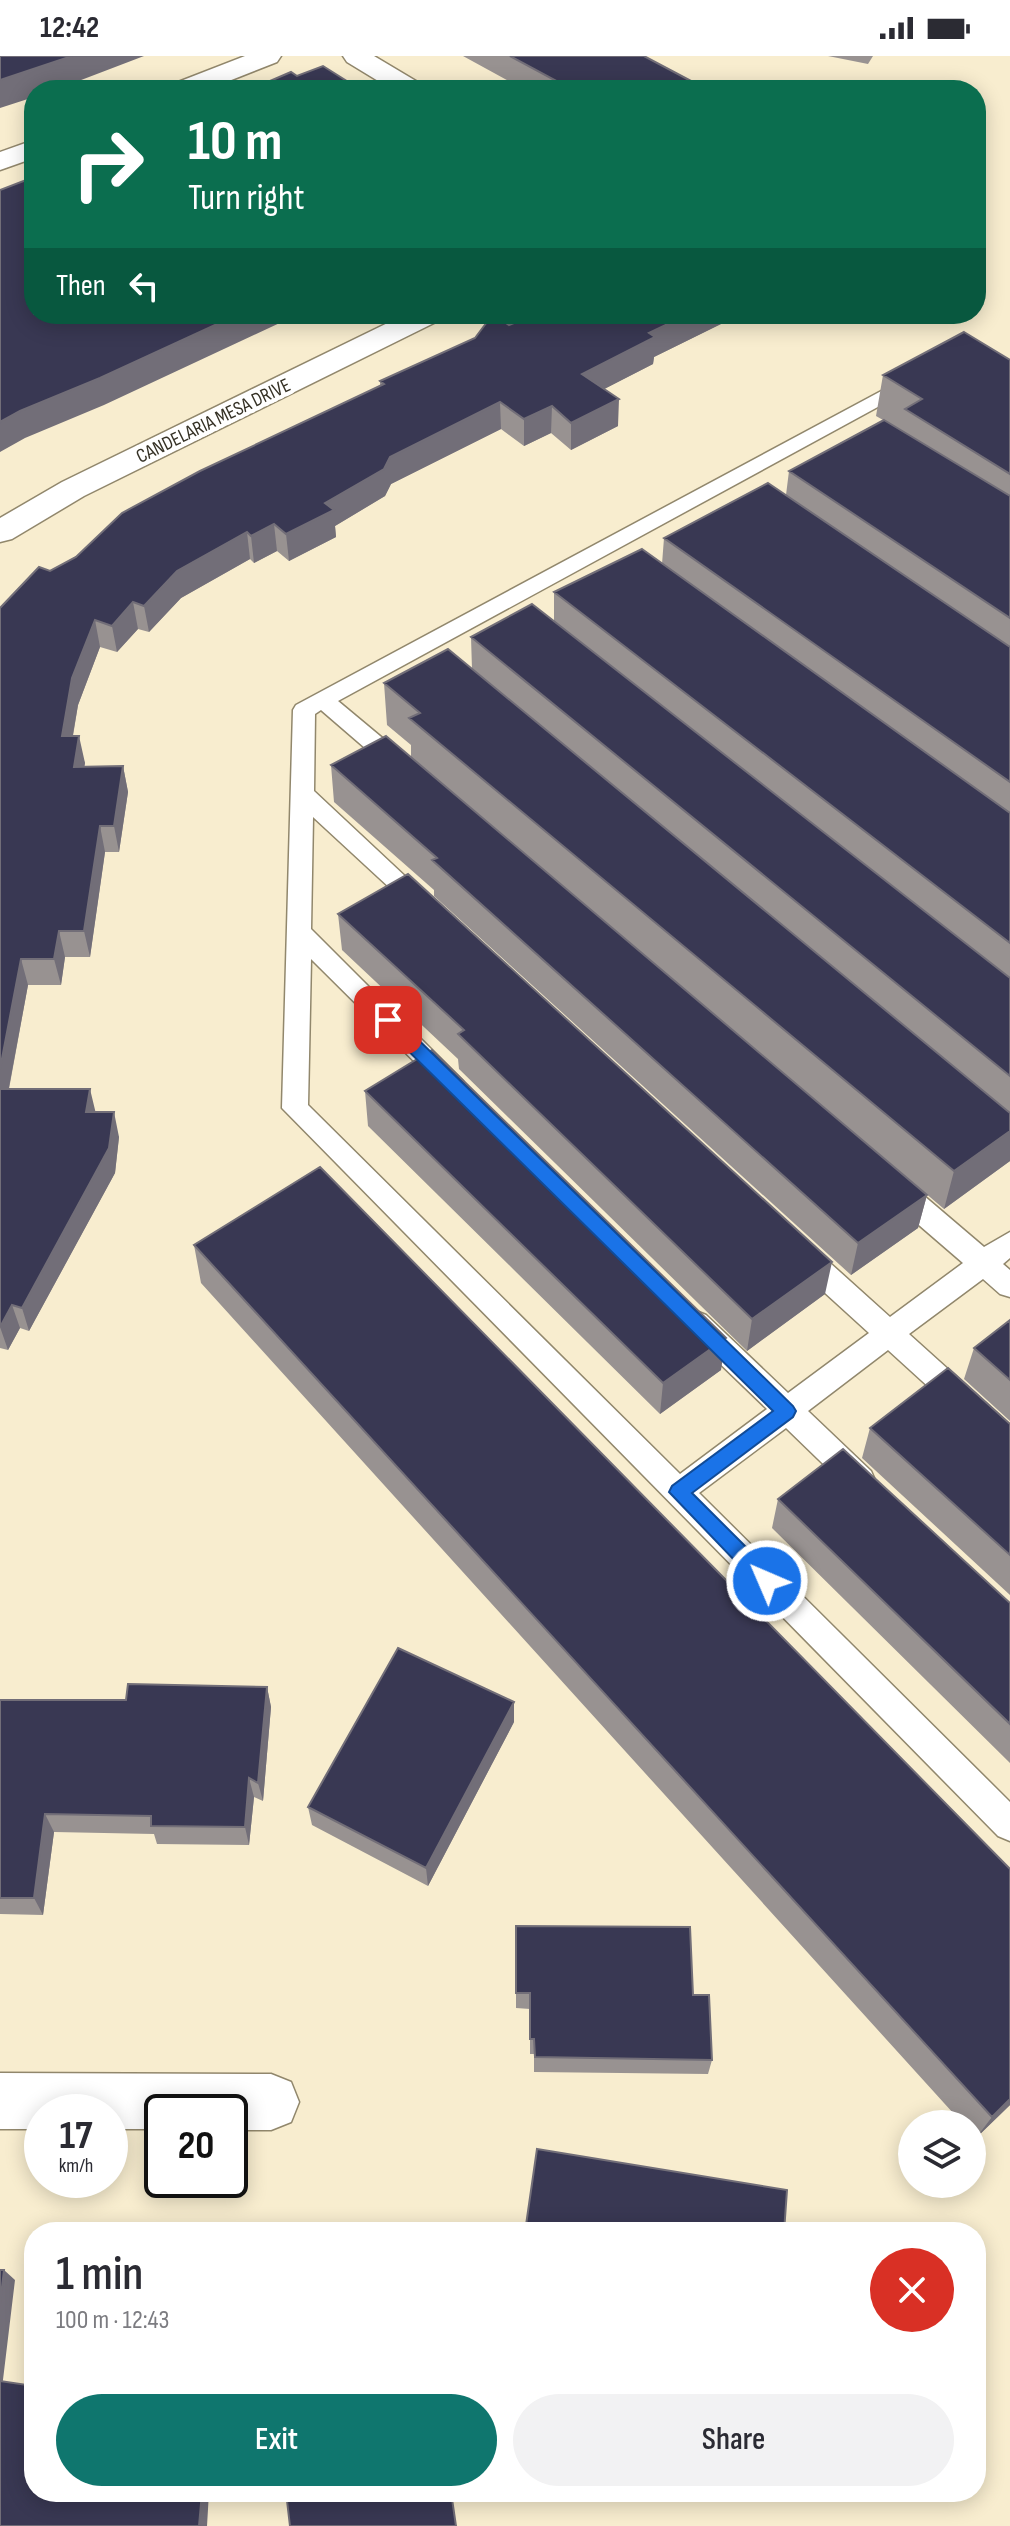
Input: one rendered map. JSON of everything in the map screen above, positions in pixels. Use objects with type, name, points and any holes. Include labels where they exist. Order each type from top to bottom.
[{"type":"street","points":[[207,80],[268,56]]},
{"type":"street","points":[[356,56],[396,80]]},
{"type":"street","points":[[0,162],[24,152]]},
{"type":"street","name":"CANDELARIA MESA DRIVE","points":[[0,532],[73,489],[409,324]]},
{"type":"street","points":[[0,2101],[271,2102]]},
{"type":"lane","points":[[933,369],[842,427],[723,483],[304,710],[295,1108],[1010,1825]]},
{"type":"lane","points":[[723,483],[749,501]]},
{"type":"lane","points":[[601,549],[627,568]]},
{"type":"lane","points":[[498,605],[523,625]]},
{"type":"lane","points":[[418,649],[442,669]]},
{"type":"lane","points":[[323,700],[419,782]]},
{"type":"lane","points":[[303,794],[443,923]]},
{"type":"lane","points":[[300,933],[469,1100]]},
{"type":"lane","points":[[875,1171],[1010,1286]]},
{"type":"lane","points":[[784,1237],[1010,1443]]},
{"type":"lane","points":[[678,1492],[1010,1243]]},
{"type":"lane","points":[[673,1300],[876,1495]]},
{"type":"building","points":[[0,56],[72,56],[0,80]]},
{"type":"building","points":[[510,56],[644,56],[689,80],[554,80]]},
{"type":"building","points":[[323,66],[345,80],[272,80],[291,72],[297,76]]},
{"type":"building","points":[[24,181],[24,324],[217,324],[0,422],[0,190]]},
{"type":"building","points":[[486,324],[668,324],[649,333],[655,337],[582,374],[619,399],[571,423],[552,406],[524,419],[500,402],[390,457],[384,469],[325,503],[334,510],[286,534],[274,524],[251,536],[247,532],[177,571],[144,606],[133,602],[112,626],[95,620],[72,678],[62,736],[79,736],[74,767],[123,766],[114,826],[100,826],[84,931],[59,931],[54,959],[21,959],[0,1069],[0,608],[39,567],[50,571],[76,557],[122,513],[200,471],[384,384],[380,381],[475,338]]},
{"type":"building","points":[[964,332],[1010,360],[1010,474],[905,409],[922,399],[883,375]]},
{"type":"building","points":[[884,420],[1010,496],[1010,618],[789,471]]},
{"type":"building","points":[[768,483],[1010,647],[1010,782],[664,538]]},
{"type":"building","points":[[642,549],[1010,813],[1010,943],[554,592]]},
{"type":"building","points":[[532,604],[1010,978],[1010,1076],[471,637]]},
{"type":"building","points":[[448,649],[1010,1113],[1010,1131],[954,1171],[409,718],[420,713],[384,683]]},
{"type":"building","points":[[386,736],[927,1195],[858,1243],[432,860],[437,858],[331,765]]},
{"type":"building","points":[[408,874],[832,1262],[752,1319],[458,1034],[464,1030],[338,914]]},
{"type":"building","points":[[432,1050],[726,1338],[663,1383],[365,1091]]},
{"type":"building","points":[[0,1089],[90,1089],[86,1112],[114,1112],[109,1148],[22,1308],[12,1305],[0,1327]]},
{"type":"building","points":[[320,1167],[1010,1869],[1010,2099],[992,2117],[986,2110],[194,1245]]},
{"type":"building","points":[[1010,1320],[1010,1380],[974,1348]]},
{"type":"building","points":[[948,1368],[1010,1424],[1010,1555],[870,1428]]},
{"type":"building","points":[[843,1449],[1010,1603],[1010,1724],[778,1499]]},
{"type":"building","points":[[398,1648],[514,1702],[426,1868],[308,1807]]},
{"type":"building","points":[[128,1684],[267,1687],[258,1783],[249,1778],[245,1827],[151,1826],[151,1816],[45,1814],[34,1898],[0,1898],[0,1700],[126,1700]]},
{"type":"building","points":[[516,1926],[690,1927],[693,1995],[709,1995],[712,2060],[535,2057],[534,2039],[530,2039],[530,1993],[516,1993]]},
{"type":"building","points":[[537,2149],[787,2190],[785,2222],[526,2222]]},
{"type":"building","points":[[0,2270],[4,2270],[0,2304]]},
{"type":"building","points":[[0,2381],[24,2385],[24,2502],[201,2502],[199,2526],[0,2526]]},
{"type":"building","points":[[287,2502],[452,2502],[456,2526],[290,2526]]},
{"type":"route","points":[[388,1020],[786,1411],[678,1492],[767,1581]]}]
